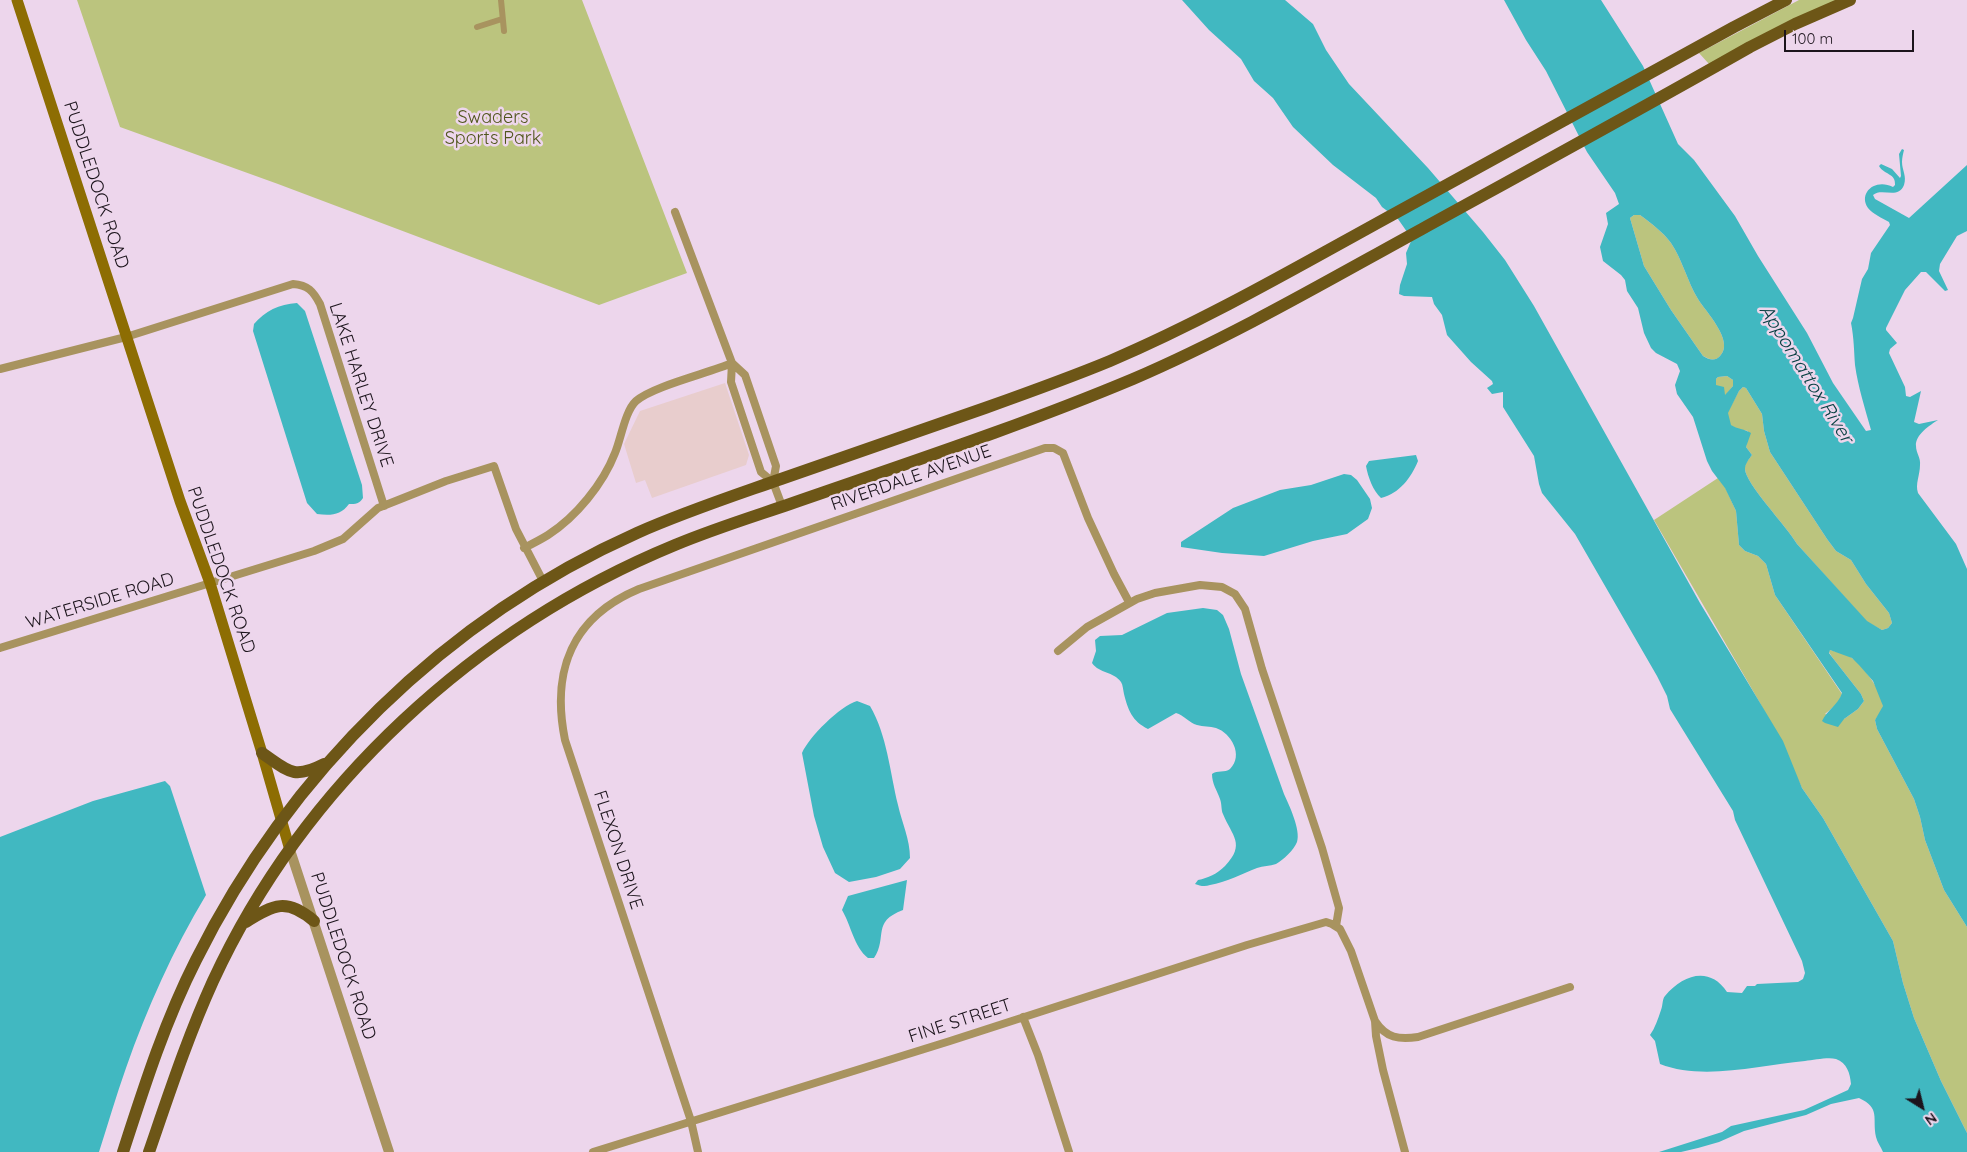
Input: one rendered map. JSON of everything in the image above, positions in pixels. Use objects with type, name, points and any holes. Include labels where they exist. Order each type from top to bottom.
[{"type":"main road","name":"PUDDLEDOCK ROAD","points":[[17,0],[180,501],[210,583],[290,850]]},
{"type":"main road","points":[[123,1152],[165,1030],[196,960],[244,874],[280,821],[330,760],[386,702],[424,668],[492,615],[600,551],[636,534],[773,482],[934,426],[1108,362],[1217,311],[1786,0]]},
{"type":"main road","points":[[150,1152],[195,1022],[215,977],[244,923],[290,850],[338,790],[400,723],[500,640],[574,594],[645,558],[685,541],[1060,408],[1133,378],[1219,338],[1363,262],[1716,66],[1795,24],[1850,0]]},
{"type":"main road","points":[[262,753],[293,773],[312,770],[330,760]]},
{"type":"main road","points":[[244,923],[261,912],[280,905],[297,908],[314,921]]},
{"type":"street","points":[[501,0],[504,31]]},
{"type":"street","points":[[477,27],[502,19]]},
{"type":"street","points":[[675,212],[732,363],[731,382],[761,472],[773,482],[782,506]]},
{"type":"street","name":"LAKE HARLEY DRIVE","points":[[126,336],[293,284],[303,284],[313,291],[320,304],[384,506]]},
{"type":"street","points":[[0,369],[126,336]]},
{"type":"street","points":[[732,363],[744,375],[773,457],[776,466],[773,482]]},
{"type":"street","points":[[544,583],[524,548],[549,535],[570,517],[589,496],[607,472],[630,410],[637,400],[654,391],[732,363]]},
{"type":"street","name":"RIVERDALE AVENUE","points":[[616,600],[639,589],[698,568],[1044,448],[1051,448],[1062,453],[1065,458],[1088,518],[1129,602]]},
{"type":"street","name":"WATERSIDE ROAD","points":[[0,648],[314,552],[343,539],[378,508],[446,481],[494,466],[524,548]]},
{"type":"street","points":[[1058,651],[1087,627],[1129,602],[1154,593],[1200,585],[1211,585],[1228,589],[1241,601],[1322,848],[1339,908],[1336,926],[1340,929],[1349,945],[1375,1020],[1376,1036],[1383,1070],[1405,1152]]},
{"type":"street","name":"FLEXON DRIVE","points":[[616,600],[592,620],[572,650],[564,672],[561,689],[561,718],[566,740],[591,818],[691,1121],[698,1152]]},
{"type":"street","name":"PUDDLEDOCK ROAD","points":[[290,850],[390,1152]]},
{"type":"street","name":"FINE STREET","points":[[593,1152],[602,1151],[691,1121],[1294,931],[1326,922],[1336,926]]},
{"type":"street","points":[[1375,1020],[1388,1036],[1404,1039],[1427,1034],[1570,987]]},
{"type":"street","points":[[1023,1017],[1038,1055],[1068,1152]]},
{"type":"shaded area","points":[[725,383],[749,455],[746,465],[652,498],[645,480],[636,483],[624,444],[640,411]]},
{"type":"green space","name":"Swaders Sports Park","points":[[77,0],[582,0],[687,273],[599,305],[278,184],[120,127]]},
{"type":"green space","points":[[1799,0],[1839,0],[1709,64],[1699,53]]},
{"type":"green space","points":[[1634,215],[1640,215],[1657,228],[1671,243],[1694,292],[1717,326],[1724,342],[1724,350],[1718,358],[1712,359],[1703,356],[1671,310],[1644,266],[1630,218]]},
{"type":"green space","points":[[1727,376],[1733,380],[1733,386],[1725,396],[1716,386],[1716,379]]},
{"type":"green space","points":[[1743,387],[1746,388],[1762,414],[1764,431],[1770,452],[1827,539],[1836,551],[1851,560],[1866,584],[1889,613],[1892,623],[1888,628],[1882,630],[1867,622],[1797,544],[1759,495],[1747,476],[1745,467],[1752,455],[1746,447],[1748,431],[1737,429],[1730,425],[1727,413]]},
{"type":"green space","points":[[1718,478],[1725,487],[1736,511],[1739,545],[1745,551],[1758,556],[1766,564],[1775,595],[1842,694],[1838,703],[1825,714],[1844,719],[1858,709],[1864,701],[1861,694],[1832,657],[1829,652],[1830,650],[1847,655],[1856,661],[1872,680],[1880,694],[1883,706],[1875,720],[1877,729],[1914,799],[1925,840],[1944,890],[1967,927],[1967,1133],[1941,1081],[1914,1018],[1893,941],[1823,818],[1802,788],[1760,703],[1654,520]]},
{"type":"water","points":[[1182,0],[1285,0],[1313,24],[1326,50],[1349,84],[1428,168],[1505,260],[1534,306],[1700,603],[1783,741],[1802,788],[1823,818],[1893,941],[1914,1018],[1941,1081],[1967,1133],[1967,1152],[1883,1152],[1876,1137],[1873,1110],[1866,1102],[1859,1098],[1831,1104],[1806,1115],[1744,1131],[1719,1142],[1698,1148],[1681,1152],[1659,1152],[1722,1132],[1731,1126],[1804,1110],[1848,1090],[1851,1084],[1849,1072],[1843,1063],[1833,1058],[1713,1072],[1677,1069],[1660,1064],[1655,1041],[1650,1035],[1658,1020],[1664,997],[1680,982],[1696,976],[1705,976],[1720,984],[1727,992],[1742,993],[1747,986],[1755,986],[1757,984],[1798,982],[1803,979],[1805,973],[1802,961],[1735,820],[1733,811],[1670,709],[1667,696],[1657,676],[1575,534],[1542,493],[1534,456],[1503,407],[1503,392],[1492,394],[1487,388],[1493,384],[1492,381],[1471,362],[1447,335],[1442,315],[1434,304],[1432,297],[1404,296],[1399,294],[1407,264],[1406,253],[1412,239],[1398,219],[1382,207],[1376,198],[1333,165],[1293,127],[1273,98],[1254,81],[1241,59],[1209,30]]},
{"type":"water","name":"Appomattox River","points":[[1504,0],[1601,0],[1643,66],[1678,144],[1694,160],[1735,216],[1807,333],[1833,383],[1866,431],[1871,430],[1856,373],[1851,323],[1862,279],[1868,269],[1871,253],[1890,225],[1889,222],[1868,208],[1865,197],[1870,188],[1880,184],[1893,187],[1895,185],[1894,178],[1879,166],[1881,164],[1892,169],[1900,178],[1899,154],[1902,149],[1904,150],[1902,162],[1905,176],[1904,185],[1898,192],[1881,192],[1873,195],[1875,199],[1909,218],[1967,165],[1967,231],[1957,236],[1940,264],[1939,271],[1948,290],[1945,291],[1926,272],[1921,272],[1905,290],[1886,330],[1897,343],[1890,349],[1889,353],[1905,387],[1906,396],[1910,397],[1921,391],[1914,422],[1919,424],[1938,420],[1924,431],[1916,442],[1920,462],[1918,493],[1956,544],[1967,569],[1967,927],[1944,890],[1925,840],[1914,799],[1877,729],[1875,720],[1883,706],[1873,681],[1852,658],[1830,650],[1829,653],[1861,694],[1864,701],[1838,727],[1822,721],[1842,693],[1775,595],[1766,564],[1758,556],[1745,551],[1739,545],[1736,511],[1725,488],[1707,461],[1693,417],[1677,394],[1675,385],[1680,371],[1677,364],[1656,353],[1651,348],[1644,333],[1638,308],[1627,291],[1625,280],[1603,261],[1600,247],[1608,224],[1606,213],[1619,204],[1615,193],[1587,152],[1546,71]],"holes":[[[1634,215],[1640,215],[1657,228],[1671,243],[1694,292],[1717,326],[1724,342],[1724,350],[1718,358],[1712,359],[1703,356],[1671,310],[1644,266],[1630,218]],[[1727,376],[1733,380],[1733,386],[1725,395],[1724,387],[1716,385],[1718,377]],[[1743,387],[1746,388],[1762,414],[1764,431],[1770,452],[1827,539],[1836,551],[1851,560],[1866,584],[1889,613],[1892,623],[1888,628],[1882,630],[1867,621],[1797,544],[1752,484],[1745,469],[1746,463],[1752,455],[1746,447],[1751,433],[1731,425],[1728,413]]]},
{"type":"water","points":[[297,303],[305,311],[362,485],[363,498],[360,501],[355,504],[349,504],[339,513],[331,515],[317,514],[307,503],[253,331],[254,324],[263,315],[278,307]]},
{"type":"water","points":[[1416,455],[1418,461],[1404,484],[1388,496],[1381,498],[1373,488],[1368,475],[1366,466],[1369,461]]},
{"type":"water","points":[[1344,474],[1351,475],[1357,480],[1370,499],[1372,508],[1368,519],[1347,534],[1313,541],[1264,556],[1222,553],[1181,547],[1181,542],[1233,508],[1280,490],[1311,485]]},
{"type":"water","points":[[1203,608],[1217,610],[1223,615],[1229,629],[1241,674],[1294,818],[1298,837],[1296,845],[1276,864],[1257,868],[1216,884],[1201,886],[1195,884],[1198,880],[1222,869],[1235,852],[1235,840],[1222,812],[1221,801],[1212,778],[1212,774],[1230,769],[1234,763],[1236,751],[1234,745],[1231,739],[1214,727],[1194,724],[1176,713],[1148,729],[1134,719],[1129,710],[1123,686],[1118,678],[1095,667],[1092,663],[1096,651],[1095,640],[1100,636],[1122,635],[1167,613]]},
{"type":"water","points":[[857,701],[870,706],[876,717],[887,754],[910,851],[910,858],[900,869],[876,877],[849,882],[835,873],[823,847],[814,816],[802,753],[811,739],[834,715]]},
{"type":"water","points":[[165,781],[170,786],[206,895],[172,958],[152,1001],[126,1068],[99,1152],[0,1152],[0,837],[93,801]]},
{"type":"water","points":[[907,880],[903,910],[893,915],[883,925],[878,950],[874,958],[868,958],[859,948],[842,910],[848,896]]}]
